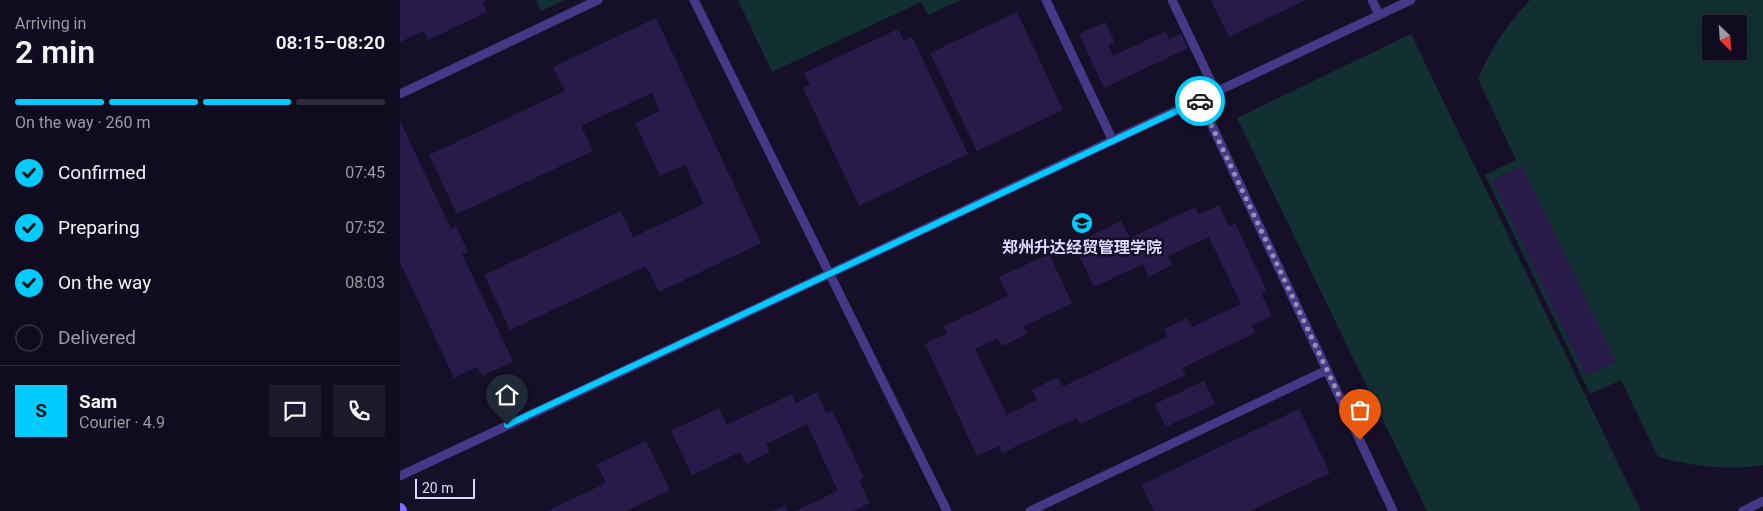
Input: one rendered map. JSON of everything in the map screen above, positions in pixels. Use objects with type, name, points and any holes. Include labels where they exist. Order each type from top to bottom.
[{"type":"lane","points":[[400,94],[598,0]]},
{"type":"lane","points":[[694,0],[946,511]]},
{"type":"lane","points":[[1046,0],[1113,141]]},
{"type":"lane","points":[[1172,0],[1216,92]]},
{"type":"lane","points":[[1372,0],[1379,15]]},
{"type":"lane","points":[[400,476],[1412,0]]},
{"type":"lane","points":[[1200,100],[1393,511]]},
{"type":"lane","points":[[1030,511],[1327,370]]},
{"type":"lane","points":[[1743,511],[1763,501]]},
{"type":"green space","points":[[536,0],[565,0],[541,11]]},
{"type":"green space","points":[[738,0],[961,0],[928,15],[921,2],[772,72]]},
{"type":"green space","points":[[1530,0],[1763,0],[1763,465],[1737,468],[1710,467],[1658,457],[1621,380],[1590,394],[1485,175],[1516,160],[1478,79],[1488,57],[1514,18]]},
{"type":"green space","points":[[1411,34],[1641,511],[1427,511],[1237,118]]},
{"type":"building","points":[[400,0],[488,0],[482,3],[487,12],[428,40],[424,31],[400,42]]},
{"type":"building","points":[[1211,0],[1306,0],[1229,37]]},
{"type":"building","points":[[1017,12],[1063,110],[977,151],[930,53]]},
{"type":"building","points":[[656,18],[761,243],[659,292],[646,266],[510,330],[484,275],[621,211],[633,237],[704,204],[685,165],[660,176],[635,123],[660,111],[652,93],[581,126],[593,151],[457,214],[429,155],[565,91],[553,67]]},
{"type":"building","points":[[1105,22],[1115,42],[1108,45],[1113,56],[1166,31],[1169,39],[1181,34],[1188,48],[1104,88],[1079,34]]},
{"type":"building","points":[[898,29],[904,41],[912,37],[968,154],[859,206],[803,88],[810,85],[804,73]]},
{"type":"building","points":[[400,121],[451,229],[456,226],[468,252],[462,254],[513,361],[482,376],[477,367],[454,378],[400,262]]},
{"type":"building","points":[[1522,166],[1616,362],[1586,376],[1492,180]]},
{"type":"building","points":[[1219,205],[1229,226],[1235,223],[1267,291],[1261,293],[1272,316],[1252,326],[1255,333],[1182,368],[1186,375],[1080,424],[1077,418],[1002,453],[999,446],[977,456],[925,344],[947,333],[944,326],[1008,296],[999,277],[1049,254],[1072,303],[1023,327],[1027,334],[1002,346],[998,338],[975,349],[1007,415],[1037,400],[1032,390],[1058,377],[1062,387],[1167,337],[1164,329],[1187,318],[1192,327],[1241,304],[1209,237],[1168,256],[1172,265],[1148,277],[1143,264],[1094,287],[1074,244],[1121,221],[1130,238],[1195,207],[1198,215]]},
{"type":"building","points":[[1204,381],[1215,404],[1166,427],[1155,404]]},
{"type":"building","points":[[817,392],[826,413],[832,410],[864,478],[859,480],[870,503],[853,511],[795,511],[838,491],[807,424],[766,444],[770,452],[746,464],[740,452],[692,475],[671,431],[719,408],[727,425],[792,394],[796,403]]},
{"type":"building","points":[[1299,409],[1330,473],[1250,511],[1154,511],[1141,485]]},
{"type":"building","points":[[646,441],[670,490],[626,511],[547,511],[606,483],[597,464]]},
{"type":"building","points":[[785,505],[788,511],[772,511]]},
{"type":"way so far","points":[[1200,101],[1360,440]]},
{"type":"place","name":"郑州升达经贸管理学院","points":[[1082,223]]},
{"type":"route","points":[[507,425],[1200,101]]}]
